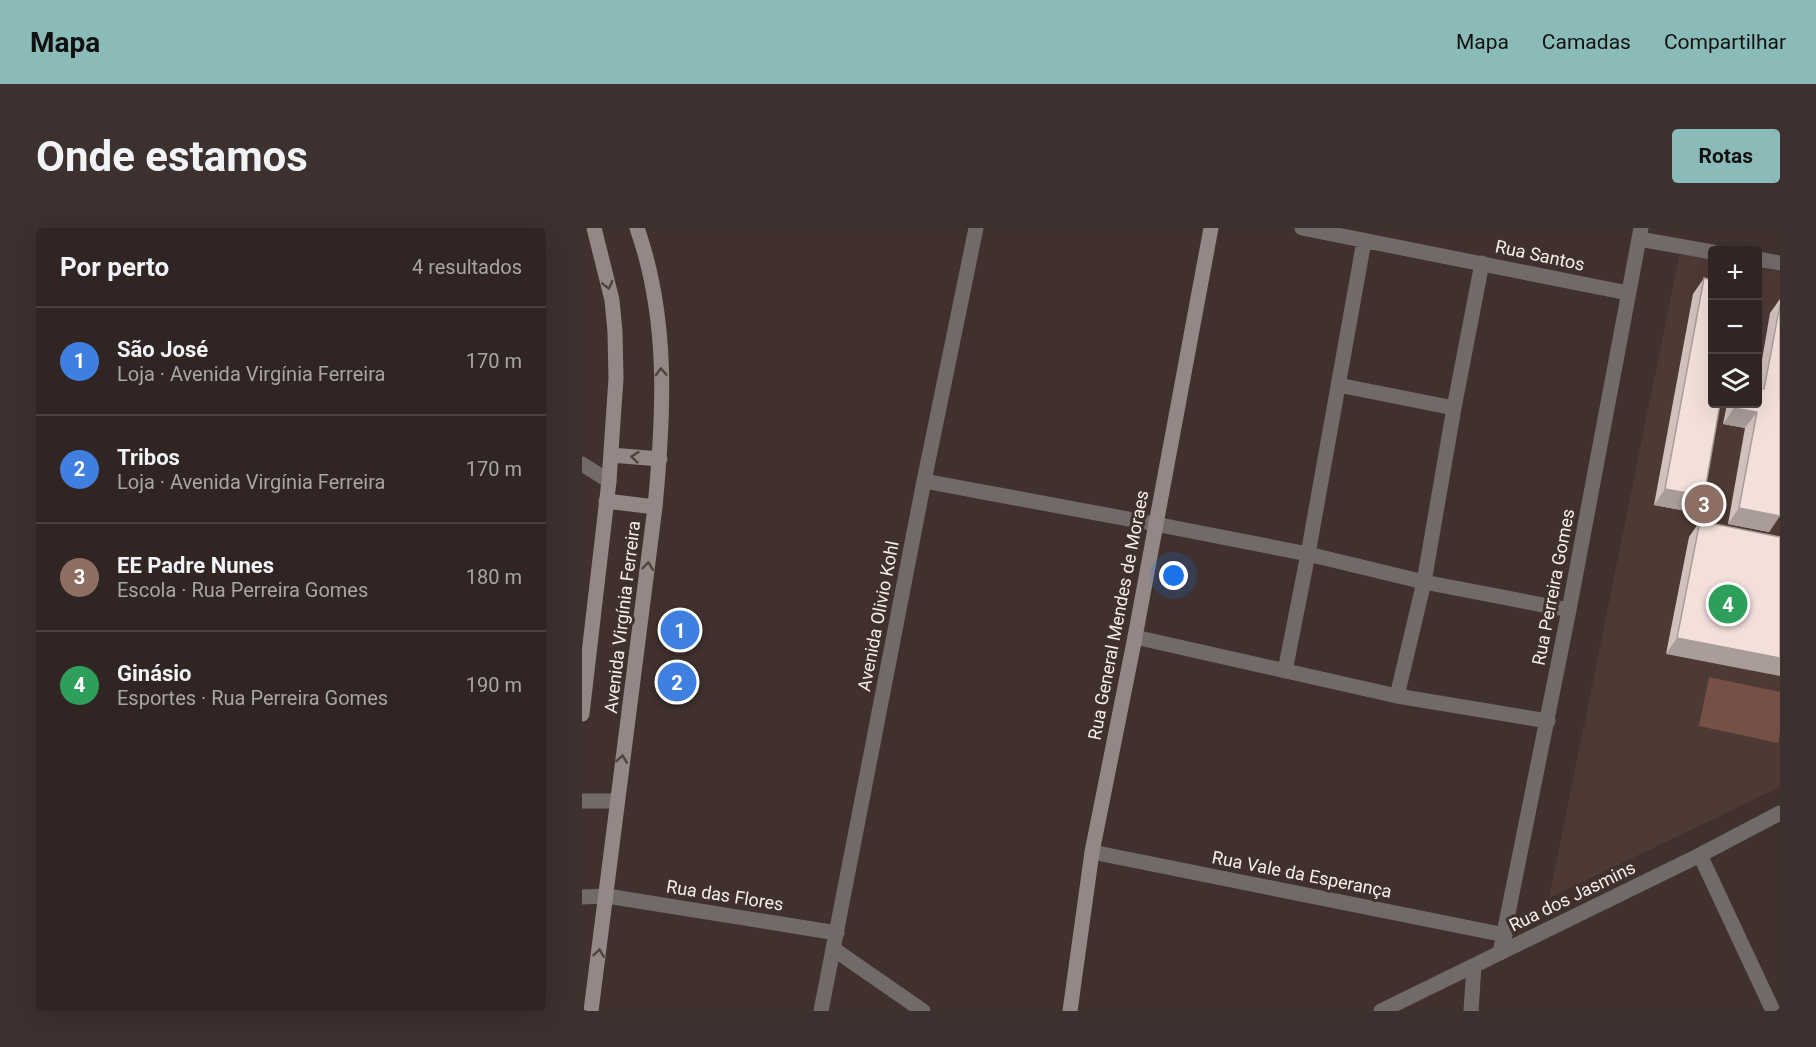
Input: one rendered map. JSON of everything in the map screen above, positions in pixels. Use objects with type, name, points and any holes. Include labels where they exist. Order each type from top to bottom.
[{"type":"street","name":"Avenida Virgínia Ferreira","points":[[582,714],[609,481],[616,378],[612,300],[594,228]]},
{"type":"street","name":"Avenida Virgínia Ferreira","points":[[591,1011],[660,459],[662,394],[660,331],[652,283],[637,228]]},
{"type":"street","name":"Avenida Olivio Kohl","points":[[821,1011],[835,950],[924,481],[976,228]]},
{"type":"street","name":"Rua General Mendes de Moraes","points":[[1070,1011],[1092,852],[1135,637],[1211,228]]},
{"type":"street","name":"Rua Santos","points":[[1302,228],[1628,293]]},
{"type":"street","points":[[1640,234],[1708,251]]},
{"type":"street","name":"Rua Perreira Gomes","points":[[1500,953],[1548,721],[1640,234]]},
{"type":"street","points":[[1285,671],[1364,241]]},
{"type":"street","points":[[1762,260],[1780,263]]},
{"type":"street","points":[[1397,696],[1424,582],[1482,263]]},
{"type":"street","points":[[1338,385],[1454,408]]},
{"type":"street","points":[[611,455],[660,459]]},
{"type":"street","points":[[582,464],[609,481]]},
{"type":"street","points":[[924,481],[1308,554],[1424,582],[1569,610]]},
{"type":"street","points":[[606,501],[655,507]]},
{"type":"street","points":[[1135,637],[1397,696],[1548,721]]},
{"type":"street","points":[[582,801],[616,801]]},
{"type":"street","name":"Rua dos Jasmins","points":[[1381,1011],[1700,855],[1780,813]]},
{"type":"street","name":"Rua Vale da Esperança","points":[[1092,852],[1504,935]]},
{"type":"street","points":[[1700,855],[1773,1011]]},
{"type":"street","name":"Rua das Flores","points":[[582,897],[607,896],[837,933]]},
{"type":"street","points":[[835,950],[923,1011]]},
{"type":"street","points":[[1471,1011],[1474,966]]},
{"type":"shaded area","points":[[1680,252],[1708,257],[1708,408],[1762,408],[1762,268],[1780,272],[1780,787],[1549,898]]},
{"type":"shaded area","points":[[1709,677],[1780,692],[1778,743],[1699,726]]},
{"type":"building","points":[[1704,278],[1708,279],[1708,408],[1719,408],[1704,496],[1665,489]]},
{"type":"building","points":[[1780,305],[1780,516],[1739,508],[1757,412],[1734,408],[1762,408],[1762,389],[1764,389]]},
{"type":"building","points":[[1700,521],[1780,537],[1780,658],[1677,638]]},
{"type":"place","name":"EE Padre Nunes","points":[[1704,504]]},
{"type":"place","name":"Ginásio","points":[[1728,604]]},
{"type":"place","name":"São José","points":[[680,630]]},
{"type":"place","name":"Tribos","points":[[677,682]]}]
